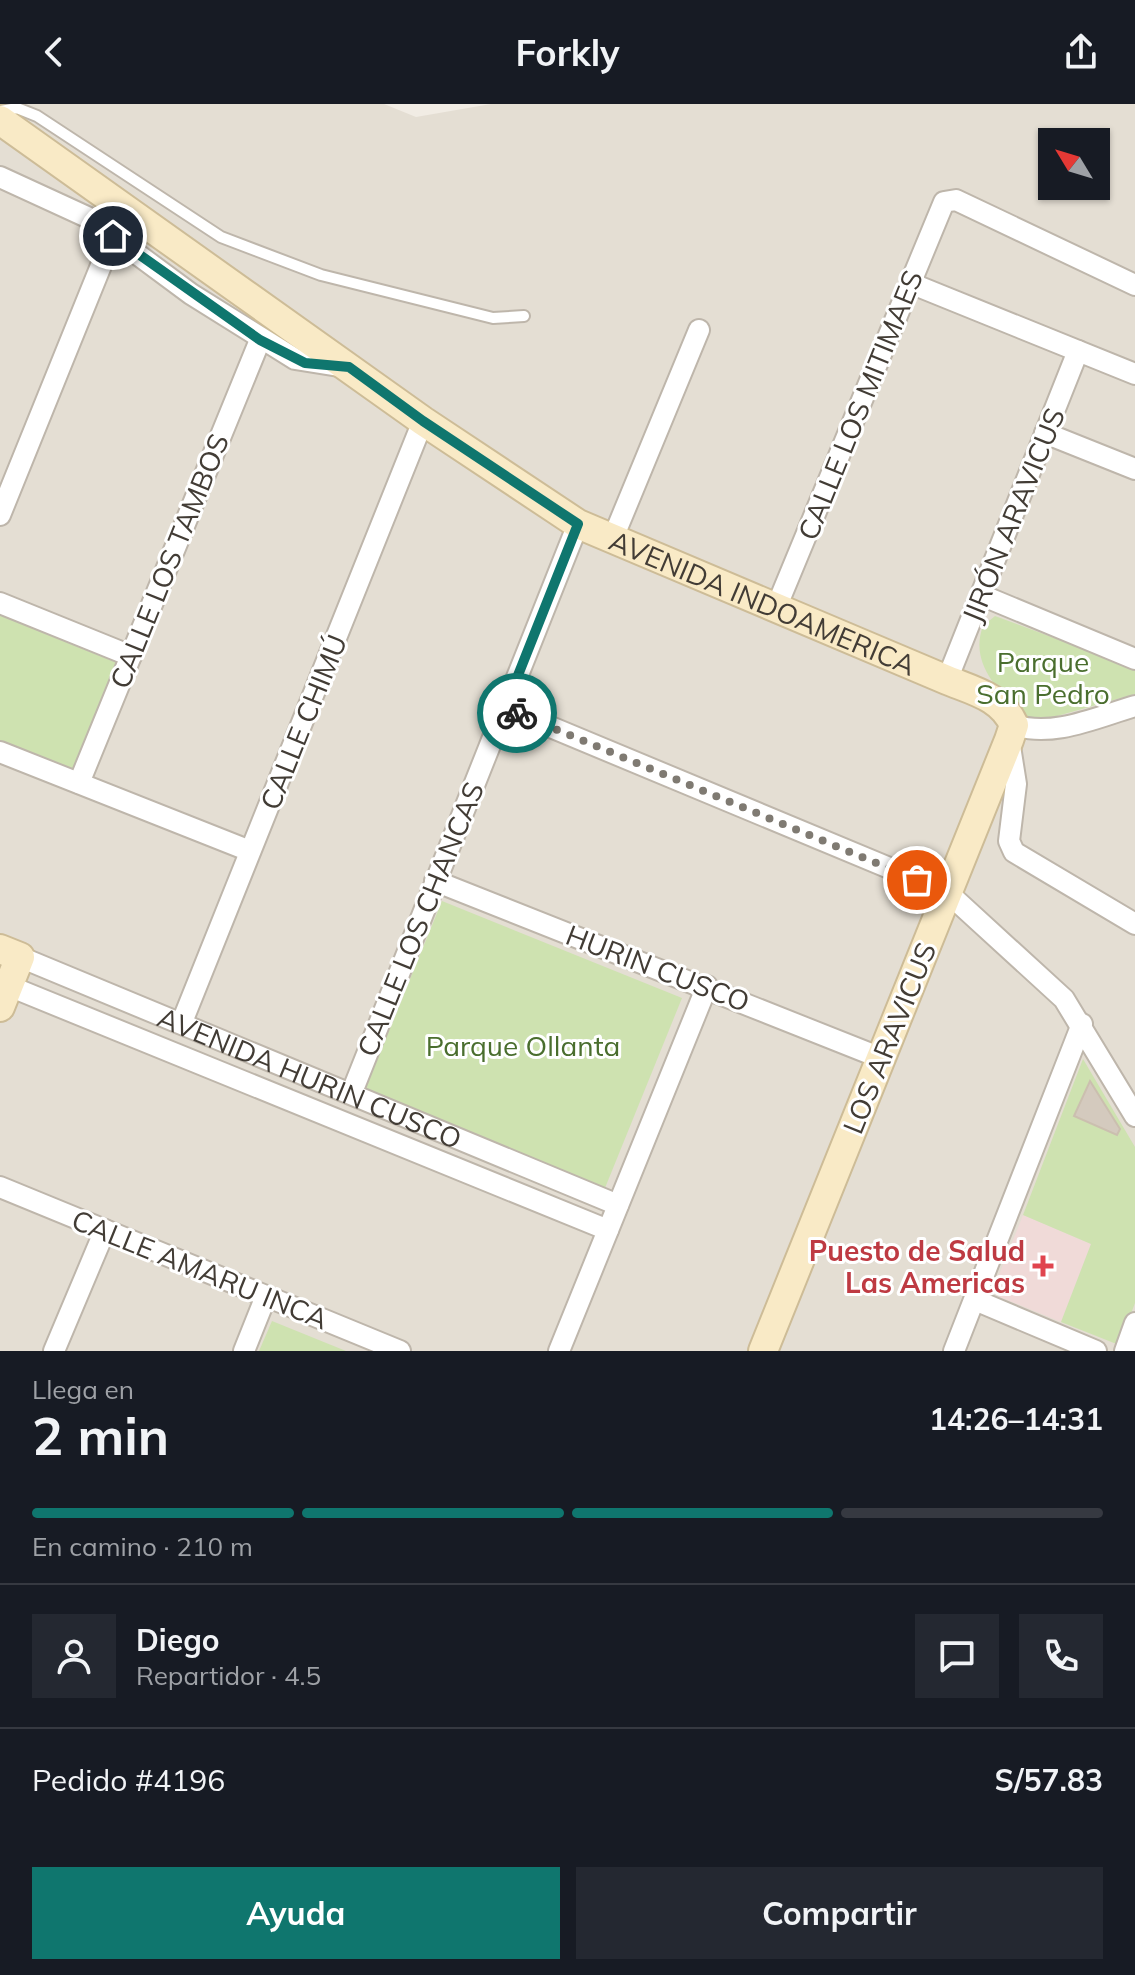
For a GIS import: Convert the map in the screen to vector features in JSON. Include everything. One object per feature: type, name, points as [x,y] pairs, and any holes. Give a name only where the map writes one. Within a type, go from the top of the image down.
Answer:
[{"type":"street","name":"AVENIDA INDOAMERICA","points":[[0,120],[423,421],[578,524],[1000,703],[1012,732]]},
{"type":"street","points":[[0,177],[87,217],[260,340],[305,363],[349,367]]},
{"type":"street","name":"CALLE LOS MITIMAES","points":[[776,608],[944,202],[956,200],[1135,285]]},
{"type":"street","points":[[0,515],[113,236]]},
{"type":"street","points":[[910,283],[1135,374]]},
{"type":"street","points":[[613,538],[699,330]]},
{"type":"street","name":"CALLE LOS TAMBOS","points":[[79,783],[260,340]]},
{"type":"street","name":"JIRÓN ARAVICUS","points":[[947,680],[1078,351]]},
{"type":"street","name":"CALLE CHIMÚ","points":[[182,1022],[423,421]]},
{"type":"street","points":[[1045,433],[1135,469]]},
{"type":"street","name":"CALLE LOS CHANCAS","points":[[352,1092],[578,524]]},
{"type":"street","points":[[981,595],[1135,659]]},
{"type":"street","points":[[0,603],[131,656]]},
{"type":"street","points":[[1135,706],[1046,729],[1012,732],[1016,784],[1009,841],[1014,852],[1135,924]]},
{"type":"street","points":[[505,708],[947,892],[1055,990],[1082,1024],[1135,1116]]},
{"type":"street","name":"LOS ARAVICUS","points":[[763,1351],[1012,732]]},
{"type":"street","points":[[0,752],[250,851]]},
{"type":"street","name":"HURIN CUSCO","points":[[435,881],[707,986],[881,1058]]},
{"type":"street","points":[[3,992],[10,953]]},
{"type":"street","name":"AVENIDA HURIN CUSCO","points":[[10,953],[352,1092],[618,1205]]},
{"type":"street","points":[[559,1351],[707,986]]},
{"type":"street","name":"AVENIDA HURIN CUSCO","points":[[3,992],[608,1230]]},
{"type":"street","points":[[954,1351],[1082,1024]]},
{"type":"street","name":"CALLE AMARU INCA","points":[[0,1187],[266,1296],[365,1344],[400,1351]]},
{"type":"street","points":[[54,1351],[105,1230]]},
{"type":"street","points":[[244,1351],[266,1296]]},
{"type":"street","points":[[975,1300],[1096,1351]]},
{"type":"street","points":[[1125,1351],[1135,1323]]},
{"type":"lane","points":[[0,111],[17,108],[37,116],[221,237],[267,256],[321,275],[493,318],[524,316]]},
{"type":"shaded area","points":[[0,104],[384,104],[416,117],[491,104],[1135,104],[1135,1351],[0,1351]]},
{"type":"shaded area","name":"Puesto de Salud Las Americas","points":[[1023,1215],[1091,1244],[1061,1322],[1000,1297],[994,1287]]},
{"type":"green space","points":[[0,615],[120,664],[75,774],[0,743]]},
{"type":"green space","name":"Parque San Pedro","points":[[995,616],[1135,668],[1135,694],[1043,720],[1029,721],[999,690],[984,667],[980,654],[983,626]]},
{"type":"green space","name":"Parque Ollanta","points":[[442,901],[682,998],[605,1188],[364,1091]]},
{"type":"green space","points":[[1083,1059],[1135,1147],[1135,1303],[1119,1345],[1061,1322],[1091,1244],[1023,1215]]},
{"type":"green space","points":[[272,1321],[346,1351],[259,1351]]},
{"type":"building","points":[[1090,1081],[1120,1129],[1117,1135],[1074,1116]]},
{"type":"way so far","points":[[517,713],[917,880]]},
{"type":"place","name":"Puesto de Salud Las Americas","points":[[1043,1266]]},
{"type":"route","points":[[113,236],[260,340],[305,363],[349,367],[423,421],[578,524],[505,708],[517,713]]}]
